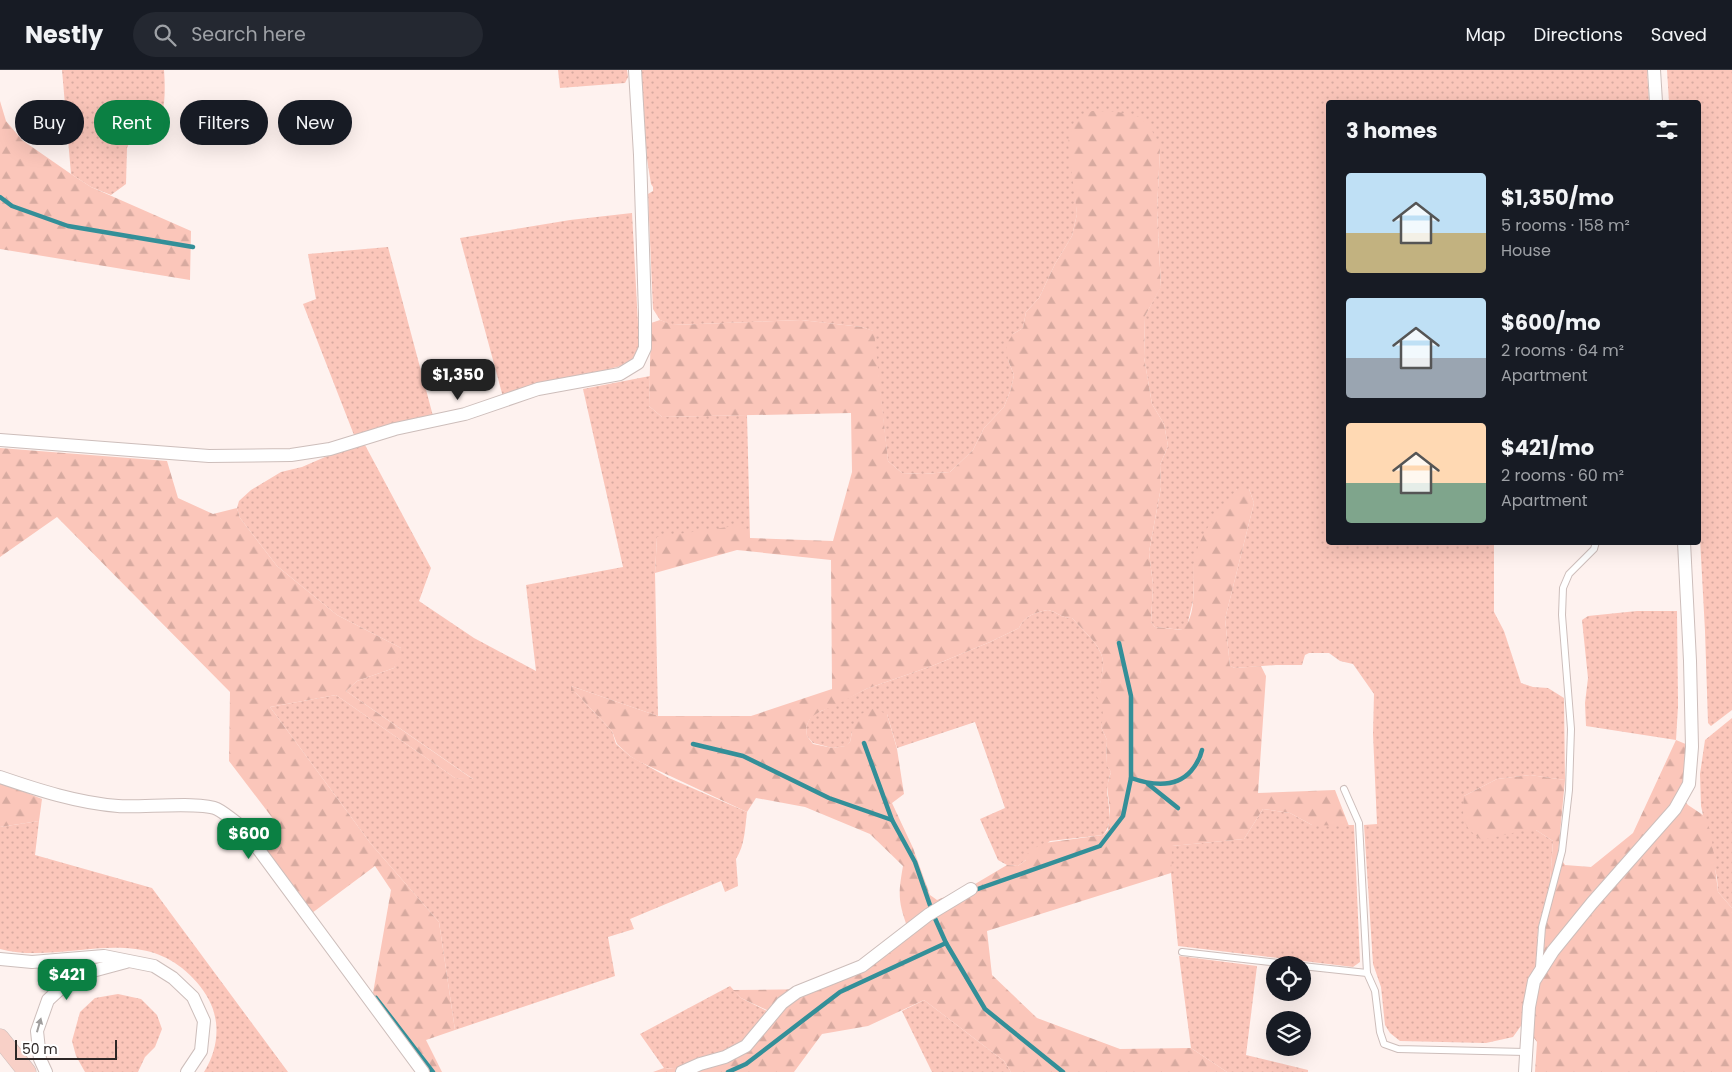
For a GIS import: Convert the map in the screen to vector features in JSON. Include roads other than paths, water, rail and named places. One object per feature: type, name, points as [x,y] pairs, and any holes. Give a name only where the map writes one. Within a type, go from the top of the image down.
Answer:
[{"type":"main road","points":[[0,1038],[26,1072]]},
{"type":"street","points":[[0,440],[209,456],[291,455],[330,449],[395,429],[465,414],[538,389],[620,374],[638,363],[645,348],[640,155],[635,70]]},
{"type":"street","points":[[1654,70],[1656,100]]},
{"type":"street","points":[[1525,1072],[1529,1007],[1534,981],[1553,951],[1592,903],[1675,809],[1689,784],[1692,747],[1684,545]]},
{"type":"street","points":[[0,777],[37,790],[89,802],[119,806],[195,806],[215,808],[242,827],[423,1072]]},
{"type":"street","points":[[682,1072],[700,1064],[725,1057],[746,1046],[782,1003],[798,992],[862,966],[933,912],[971,889]]},
{"type":"street","points":[[0,959],[32,962],[104,956],[154,966],[173,978],[193,997],[204,1021],[201,1051],[187,1072]]},
{"type":"street","points":[[46,1072],[40,1059],[37,1031],[48,1000],[74,976],[128,962]]},
{"type":"lane","points":[[1539,973],[1542,927],[1562,852],[1569,790],[1571,729],[1562,615],[1563,588],[1569,574],[1594,549],[1595,545]]},
{"type":"lane","points":[[1344,789],[1359,823],[1367,973],[1374,991],[1380,1032],[1384,1044],[1398,1049],[1525,1052]]},
{"type":"lane","points":[[1182,952],[1266,962]]},
{"type":"lane","points":[[1311,967],[1367,973]]},
{"type":"waterway","points":[[0,197],[12,206],[68,226],[193,247]]},
{"type":"waterway","points":[[972,891],[1100,846],[1123,816],[1131,778],[1131,696],[1119,643]]},
{"type":"waterway","points":[[864,743],[892,820]]},
{"type":"waterway","points":[[693,744],[743,756],[829,798],[892,820],[915,862],[932,911]]},
{"type":"waterway","points":[[1131,778],[1155,784],[1178,781],[1185,777],[1197,764],[1202,750]]},
{"type":"waterway","points":[[1148,784],[1178,808]]},
{"type":"waterway","points":[[728,1072],[746,1064],[840,992],[946,943],[933,914]]},
{"type":"waterway","points":[[946,943],[985,1009],[1063,1072]]},
{"type":"waterway","points":[[376,998],[433,1072]]}]
